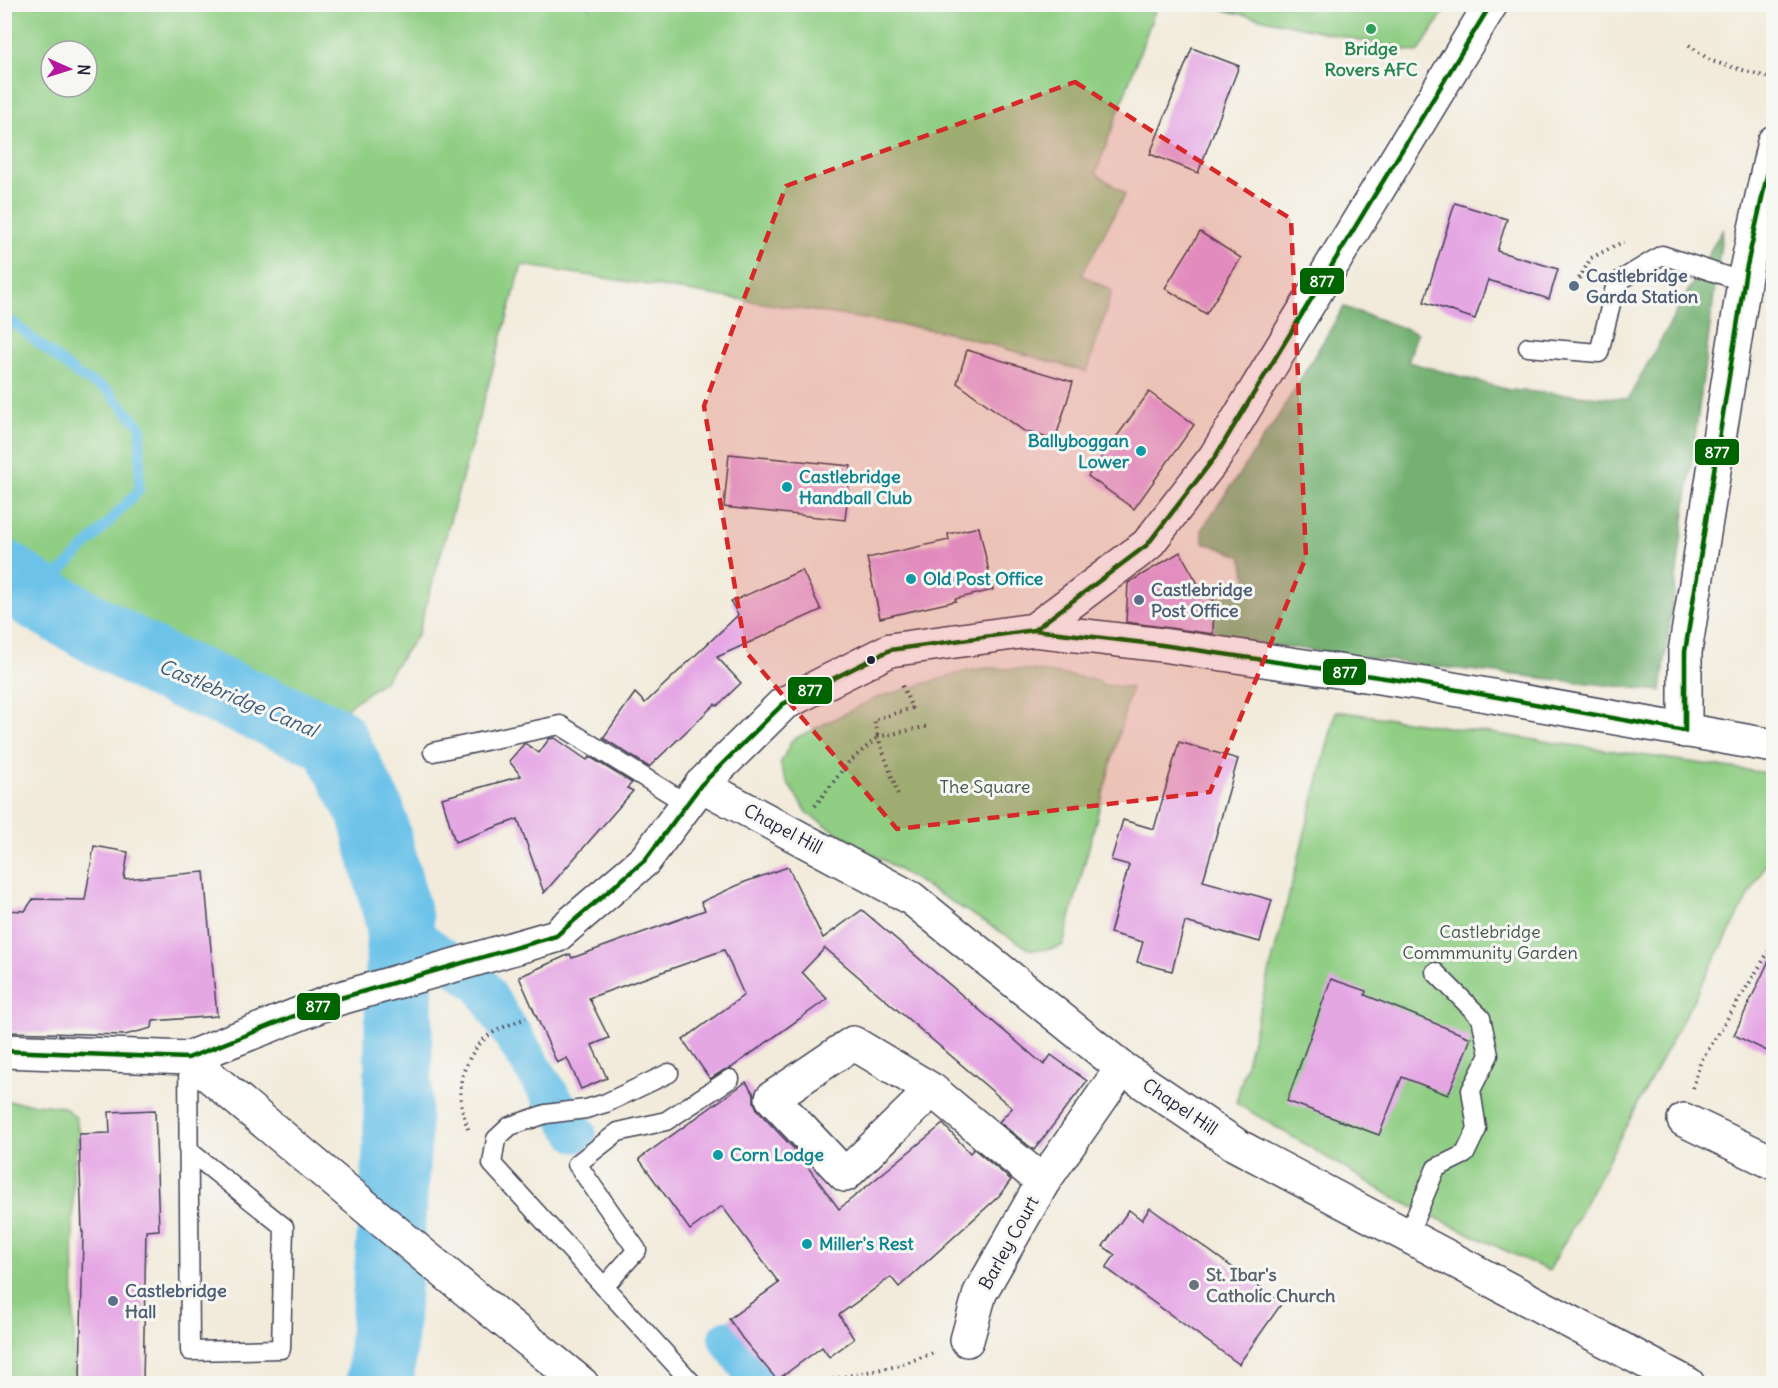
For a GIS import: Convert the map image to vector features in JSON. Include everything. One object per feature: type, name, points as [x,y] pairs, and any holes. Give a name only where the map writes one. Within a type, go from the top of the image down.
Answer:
[{"type":"street","points":[[1034,630],[1147,545],[1215,457],[1491,4]]},
{"type":"street","points":[[1685,731],[1685,652],[1744,282],[1773,142]]},
{"type":"street","points":[[4,1051],[188,1058],[337,999],[556,936],[645,860],[694,794],[783,704],[890,650],[1034,630],[1161,645],[1419,684],[1773,746]]},
{"type":"street","name":"Chapel Hill","points":[[694,794],[794,834],[911,898],[1122,1068],[1236,1145],[1688,1383]]},
{"type":"street","name":"Barley Court","points":[[932,1090],[845,1175],[772,1098],[853,1043],[932,1090],[1043,1182]]},
{"type":"street","points":[[188,1058],[427,1258],[582,1383]]},
{"type":"street","name":"Barley Court","points":[[967,1340],[980,1293],[1043,1182],[1122,1068]]},
{"type":"street","points":[[1684,1120],[1773,1163]]},
{"type":"lane","points":[[1528,346],[1599,353],[1616,283],[1662,255],[1744,282]]},
{"type":"lane","points":[[433,752],[560,725],[694,794]]},
{"type":"lane","points":[[1408,1235],[1436,1168],[1465,1154],[1477,1129],[1471,1090],[1489,1055],[1481,1018],[1435,972]]},
{"type":"lane","points":[[188,1058],[190,1352],[281,1348],[284,1227],[189,1150]]},
{"type":"lane","points":[[669,1073],[586,1109],[558,1111],[510,1125],[496,1138],[492,1164],[693,1383]]},
{"type":"lane","points":[[604,1287],[638,1251],[577,1164],[618,1132],[666,1121],[730,1079]]},
{"type":"path","points":[[1689,45],[1711,61],[1773,79]]},
{"type":"path","points":[[890,650],[912,708],[874,720],[898,794]]},
{"type":"path","points":[[794,834],[848,763],[878,737],[929,726]]},
{"type":"path","points":[[1684,1120],[1700,1063],[1773,943]]},
{"type":"path","points":[[492,1164],[471,1139],[461,1105],[461,1080],[467,1063],[479,1044],[490,1034],[526,1018]]},
{"type":"path","points":[[809,1383],[897,1366],[967,1340]]},
{"type":"highlighted area","points":[[1075,82],[1291,219],[1306,557],[1210,792],[897,829],[746,652],[704,406],[786,186]]},
{"type":"green space","points":[[587,4],[589,8],[590,4],[1157,5],[1096,173],[1125,194],[1082,275],[1112,291],[1087,372],[947,332],[522,265],[418,634],[385,680],[345,709],[333,739],[36,596],[5,574],[5,5]]},
{"type":"green space","name":"Bridge Rovers AFC","points":[[1448,4],[1418,53],[1201,5]]},
{"type":"green space","points":[[1723,228],[1661,691],[1423,665],[1213,637],[1214,598],[1249,590],[1241,556],[1203,542],[1202,529],[1277,418],[1344,307],[1417,333],[1408,362],[1509,390],[1628,399]]},
{"type":"green space","name":"The Square","points":[[988,668],[1033,670],[1097,680],[1103,685],[1131,688],[1063,945],[1050,949],[1029,949],[809,815],[786,781],[780,764],[792,740],[876,698],[967,671]]},
{"type":"green space","name":"Castlebridge Commmunity Garden","points":[[1336,711],[1773,774],[1773,850],[1549,1271],[1396,1199],[1236,1103]]},
{"type":"green space","points":[[5,1101],[64,1107],[76,1118],[79,1134],[73,1168],[74,1383],[5,1384]]},
{"type":"building","points":[[1192,48],[1239,66],[1198,173],[1150,154]]},
{"type":"building","points":[[1455,203],[1507,219],[1497,251],[1558,269],[1549,299],[1488,280],[1475,319],[1424,302]]},
{"type":"building","points":[[1200,232],[1241,258],[1206,314],[1165,288]]},
{"type":"building","points":[[967,350],[1073,382],[1055,440],[1024,431],[957,383]]},
{"type":"building","points":[[1149,392],[1194,425],[1134,509],[1088,476]]},
{"type":"building","name":"Castlebridge Handball Club","points":[[729,454],[851,466],[845,520],[724,507]]},
{"type":"building","name":"Old Post Office","points":[[979,527],[993,590],[880,618],[867,558],[949,540],[948,534]]},
{"type":"building","points":[[1180,552],[1206,598],[1214,598],[1213,634],[1126,622],[1128,583]]},
{"type":"building","points":[[802,570],[821,610],[717,657],[741,683],[717,706],[715,704],[649,767],[603,738],[635,693],[645,703],[738,615],[731,602]]},
{"type":"building","points":[[555,738],[587,760],[590,757],[632,783],[627,788],[633,791],[544,893],[518,819],[455,842],[442,798],[521,776],[509,761],[524,744],[539,753],[549,739]]},
{"type":"building","points":[[1179,742],[1238,759],[1203,881],[1272,900],[1260,942],[1185,922],[1172,971],[1137,962],[1143,942],[1110,933],[1129,865],[1111,860],[1123,820],[1154,829]]},
{"type":"building","points":[[94,846],[128,852],[124,879],[204,872],[217,1016],[153,1021],[152,1028],[125,1035],[4,1032],[4,910],[25,911],[33,899],[85,900]]},
{"type":"building","points":[[788,867],[823,938],[862,910],[1044,1065],[1051,1055],[1087,1081],[1034,1150],[999,1122],[1012,1108],[825,948],[802,972],[827,999],[731,1068],[710,1079],[683,1040],[744,995],[724,950],[589,998],[609,1038],[592,1045],[607,1078],[581,1089],[567,1058],[557,1063],[519,977],[570,954],[572,958],[705,910],[701,902],[745,882]]},
{"type":"building","points":[[1773,952],[1773,1054],[1734,1035]]},
{"type":"building","points":[[1331,979],[1366,991],[1365,995],[1471,1038],[1448,1095],[1402,1077],[1379,1135],[1287,1101]]},
{"type":"building","points":[[746,1082],[754,1094],[754,1102],[758,1111],[796,1151],[839,1209],[943,1124],[970,1153],[974,1149],[1011,1180],[999,1196],[899,1287],[891,1277],[839,1315],[854,1339],[829,1357],[822,1347],[777,1380],[729,1319],[779,1283],[722,1206],[690,1230],[639,1159]]},
{"type":"building","points":[[155,1110],[159,1230],[146,1231],[143,1383],[80,1383],[83,1232],[79,1134],[110,1133],[109,1112]]},
{"type":"building","name":"St. Ibar's Catholic Church","points":[[1150,1208],[1282,1303],[1239,1364],[1106,1268],[1115,1255],[1103,1246],[1129,1210],[1142,1220]]},
{"type":"waterway","points":[[4,315],[79,376],[107,390],[141,427],[139,490],[36,596]]},
{"type":"waterway","name":"Castlebridge Canal","points":[[4,574],[36,596],[158,665],[333,739],[371,813],[400,925],[397,1146],[380,1384]]},
{"type":"waterway","points":[[400,925],[481,985],[552,1098],[577,1133]]},
{"type":"waterway","points":[[728,1339],[761,1384]]},
{"type":"transit line","name":"877","points":[[4,1051],[188,1058],[337,999],[556,936],[645,860],[701,785],[783,704],[890,650],[1034,630],[1147,545],[1215,457],[1491,4]]},
{"type":"transit line","name":"877","points":[[1034,630],[1162,645],[1419,683],[1685,731],[1685,652],[1746,270],[1774,144]]},
{"type":"place","name":"Bridge Rovers AFC","points":[[1371,29]]},
{"type":"place","name":"Castlebridge Garda Station","points":[[1574,286]]},
{"type":"place","name":"Ballyboggan Lower","points":[[1141,451]]},
{"type":"place","name":"Castlebridge Handball Club","points":[[787,487]]},
{"type":"place","name":"Old Post Office","points":[[911,579]]},
{"type":"place","name":"Castlebridge Post Office","points":[[1139,600]]},
{"type":"place","name":"Corn Lodge","points":[[718,1155]]},
{"type":"place","name":"Miller's Rest","points":[[807,1244]]},
{"type":"place","name":"St. Ibar's Catholic Church","points":[[1194,1285]]},
{"type":"place","name":"Castlebridge Hall","points":[[113,1301]]}]
